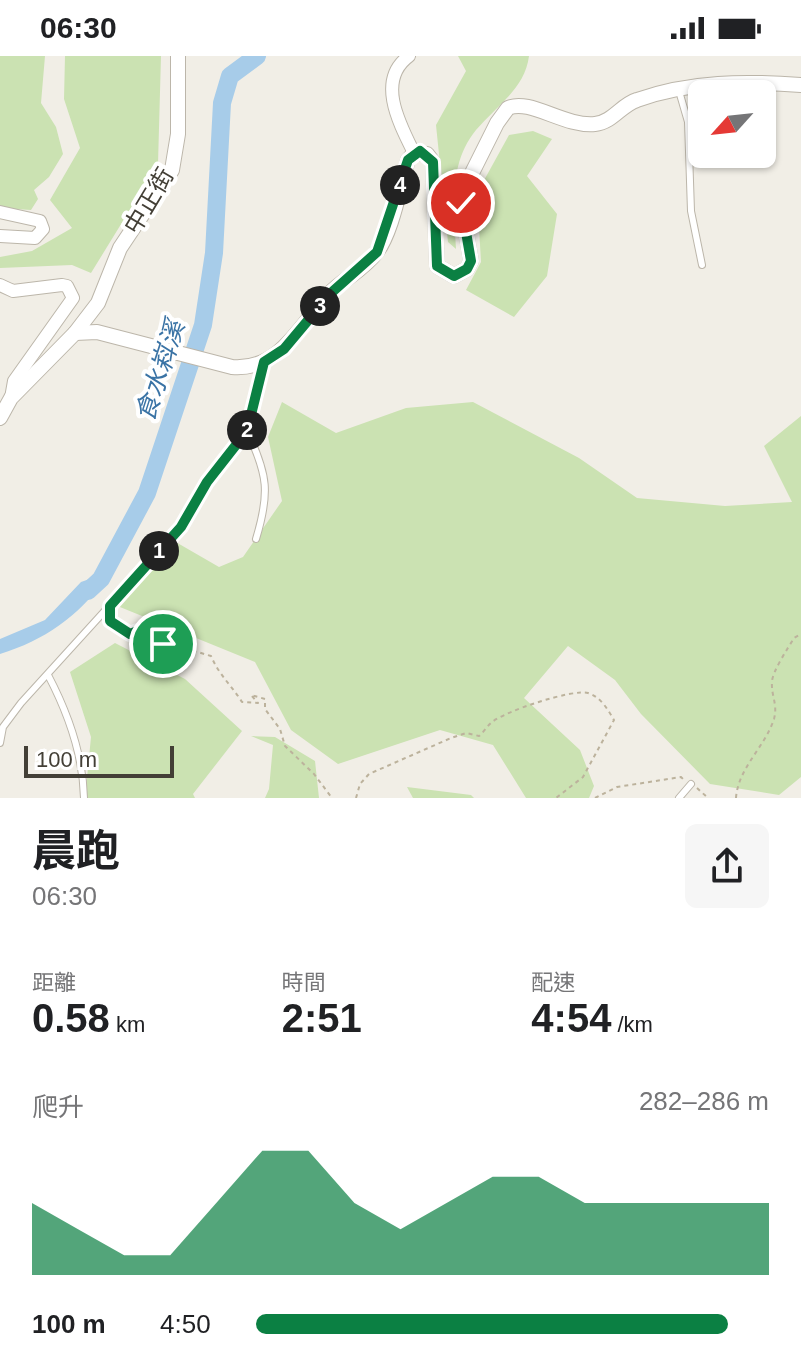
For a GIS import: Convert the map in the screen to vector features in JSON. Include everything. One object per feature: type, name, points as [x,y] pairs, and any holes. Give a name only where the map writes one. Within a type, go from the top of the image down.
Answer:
[{"type":"street","name":"中正街","points":[[0,418],[11,398],[75,333],[98,303],[120,248],[172,170],[178,134],[178,56]]},
{"type":"street","points":[[409,56],[398,64],[391,84],[399,123],[414,153]]},
{"type":"street","points":[[75,333],[97,332],[232,367],[245,368],[264,362],[284,349],[331,293],[377,252],[408,160],[414,153],[420,151],[427,154],[433,162],[437,266],[454,276],[467,269],[471,261],[461,203],[463,191],[497,123],[508,108],[528,105],[573,124],[600,123],[636,100],[719,82],[801,85]]},
{"type":"street","points":[[0,212],[40,221],[43,229],[35,238],[0,236]]},
{"type":"street","points":[[0,285],[13,291],[62,285],[67,286],[73,298],[14,381],[11,398]]},
{"type":"lane","points":[[679,91],[688,122],[691,211],[702,265]]},
{"type":"lane","points":[[0,743],[3,727],[181,527],[207,482],[247,431],[264,362]]},
{"type":"lane","points":[[247,431],[261,460],[267,490],[256,539]]},
{"type":"lane","points":[[48,675],[67,710],[78,750],[84,798]]},
{"type":"lane","points":[[679,798],[691,784]]},
{"type":"path","points":[[110,606],[110,621],[130,634],[137,631],[163,644],[186,645],[191,650],[211,656],[219,675],[234,687],[242,702],[258,703],[251,695],[265,699],[265,709],[280,729],[285,746],[314,774],[332,798]]},
{"type":"path","points":[[736,798],[740,779],[774,718],[777,701],[771,683],[778,662],[787,655],[794,638],[801,634]]},
{"type":"path","points":[[356,798],[360,784],[369,774],[414,753],[466,733],[479,736],[491,723],[518,710],[563,695],[588,693],[605,704],[614,720],[583,777],[556,798]]},
{"type":"path","points":[[595,798],[617,787],[681,777],[708,798]]},
{"type":"green space","points":[[0,56],[45,56],[41,103],[56,127],[63,154],[49,177],[34,190],[38,199],[31,210],[0,208]]},
{"type":"green space","points":[[65,56],[161,56],[158,164],[91,273],[72,265],[0,268],[0,257],[32,251],[72,228],[50,200],[80,148],[64,99]]},
{"type":"green space","points":[[458,56],[529,56],[516,88],[476,130],[461,157],[455,187],[456,249],[448,242],[436,125],[466,71]]},
{"type":"green space","points":[[533,131],[552,139],[527,176],[557,214],[547,276],[514,317],[466,290],[481,262],[477,193],[509,135]]},
{"type":"green space","points":[[282,402],[336,433],[406,408],[473,402],[579,458],[637,498],[725,506],[792,502],[764,446],[801,416],[801,777],[779,795],[710,784],[641,714],[615,680],[568,646],[524,698],[580,750],[594,786],[589,798],[526,798],[493,745],[440,730],[338,764],[291,730],[255,662],[115,605],[174,541],[219,567],[243,557],[282,501],[268,437]]},
{"type":"green space","points":[[115,643],[185,679],[242,731],[193,794],[195,798],[85,798],[91,737],[70,672]]},
{"type":"green space","points":[[251,736],[275,737],[315,761],[319,798],[265,798],[269,789],[273,745]]},
{"type":"green space","points":[[407,787],[471,795],[474,798],[413,798]]},
{"type":"water","points":[[104,574],[106,579],[95,593],[59,626],[31,642],[0,654],[0,639],[45,620],[81,582]]},
{"type":"waterway","name":"食水嵙溪","points":[[88,591],[101,579],[147,493],[203,325],[214,253],[222,103],[230,76],[257,56]]},
{"type":"route","points":[[163,644],[137,631],[130,634],[119,628],[110,621],[110,606],[181,527],[207,482],[247,431],[264,362],[284,349],[331,293],[377,252],[408,160],[414,153],[420,151],[427,154],[433,162],[437,266],[454,276],[467,269],[471,261],[461,203]]}]
